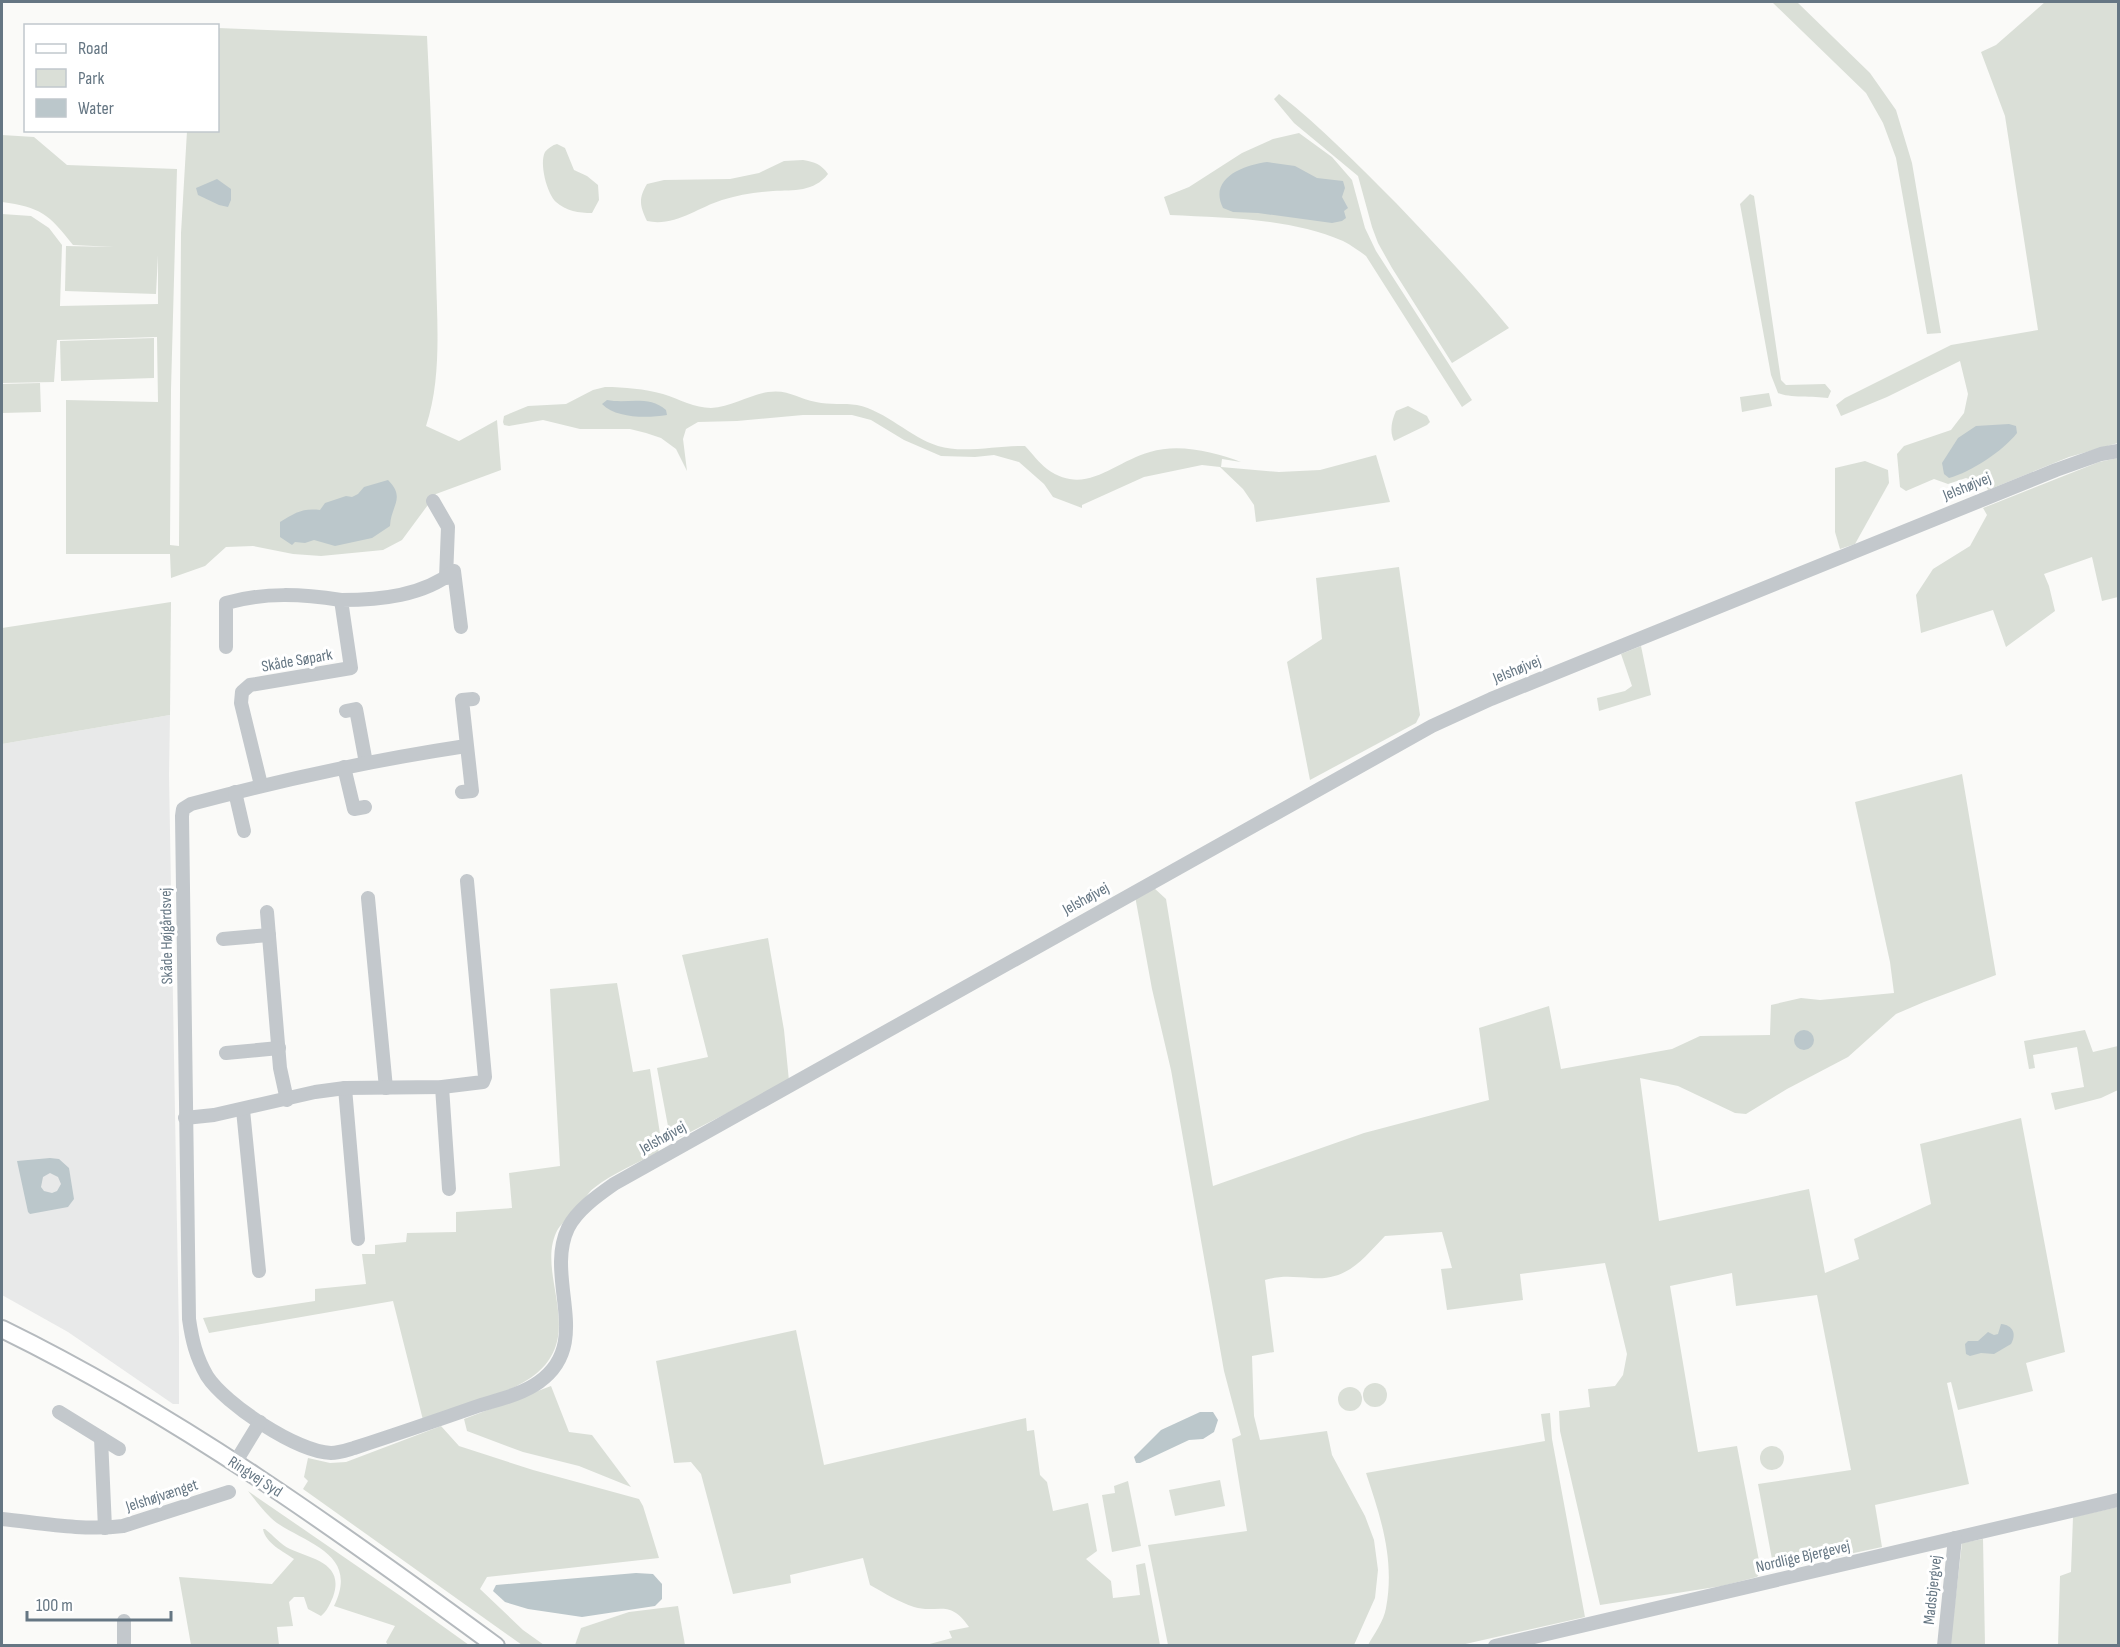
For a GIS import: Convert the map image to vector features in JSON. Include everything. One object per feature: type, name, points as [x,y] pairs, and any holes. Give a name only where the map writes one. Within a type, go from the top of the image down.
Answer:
[{"type":"main road","name":"Ringvej Syd","points":[[2,1329],[123,1394],[235,1463],[366,1552],[496,1646]]},
{"type":"street","name":"Jelshøjvej","points":[[260,1422],[297,1444],[333,1453],[363,1445],[529,1388],[540,1382],[555,1365],[564,1346],[567,1321],[561,1255],[569,1226],[596,1197],[614,1184],[1432,726],[1491,699],[1957,509],[2056,470],[2118,450]]},
{"type":"street","points":[[433,501],[448,527],[446,578]]},
{"type":"street","points":[[226,647],[226,603],[247,597],[285,594],[341,600],[389,597],[421,589],[454,572],[461,627]]},
{"type":"street","name":"Skåde Søpark","points":[[261,785],[241,704],[242,692],[250,685],[351,668],[341,600]]},
{"type":"street","points":[[462,792],[472,791],[462,700],[473,699]]},
{"type":"street","points":[[346,711],[356,709],[366,763]]},
{"type":"street","name":"Skåde Højgårdsvej","points":[[260,1422],[223,1395],[208,1377],[193,1347],[189,1319],[183,809],[191,804],[261,785],[344,767],[466,746]]},
{"type":"street","points":[[344,767],[354,809],[365,807]]},
{"type":"street","points":[[235,792],[244,831]]},
{"type":"street","points":[[185,1118],[243,1110],[315,1092],[345,1088],[442,1087],[483,1082],[467,881]]},
{"type":"street","points":[[368,898],[386,1088]]},
{"type":"street","points":[[267,912],[280,1068],[287,1100]]},
{"type":"street","points":[[224,939],[269,935]]},
{"type":"street","points":[[226,1053],[279,1048]]},
{"type":"street","points":[[442,1087],[449,1190]]},
{"type":"street","points":[[345,1088],[358,1239]]},
{"type":"street","points":[[243,1110],[258,1271]]},
{"type":"street","points":[[59,1412],[119,1449]]},
{"type":"street","points":[[235,1463],[260,1422]]},
{"type":"street","name":"Jelshøjvænget","points":[[101,1438],[105,1528]]},
{"type":"street","name":"Jelshøjvænget","points":[[2,1519],[105,1528],[123,1526],[229,1492]]},
{"type":"street","name":"Nordlige Bjergevej","points":[[1495,1646],[2118,1500]]},
{"type":"street","name":"Madsbjergvej","points":[[1944,1646],[1955,1538]]},
{"type":"street","points":[[124,1621],[124,1646]]},
{"type":"shaded area","points":[[170,715],[179,1404],[173,1404],[68,1332],[2,1295],[2,744]]},
{"type":"green space","points":[[1772,2],[1797,2],[1870,73],[1896,110],[1912,163],[1941,333],[1927,334],[1896,158],[1883,123],[1866,93]]},
{"type":"green space","points":[[2045,2],[2118,2],[2118,443],[2069,457],[1988,490],[1983,479],[1975,481],[1966,478],[1948,484],[1934,479],[1906,491],[1900,487],[1897,454],[1904,446],[1951,430],[1964,413],[1968,394],[1960,361],[1887,397],[1841,416],[1836,405],[1845,398],[1951,345],[2038,330],[2005,116],[1981,52],[1996,45]]},
{"type":"green space","points":[[219,28],[427,36],[437,330],[434,389],[426,426],[459,441],[497,420],[501,470],[436,494],[402,540],[383,550],[321,556],[293,554],[253,546],[226,547],[205,566],[171,578],[170,554],[66,554],[66,400],[158,402],[157,337],[57,340],[54,382],[2,383],[2,214],[31,216],[49,228],[62,245],[60,306],[158,304],[158,255],[156,294],[65,291],[66,246],[114,247],[73,245],[43,214],[26,206],[2,202],[2,135],[34,137],[67,165],[177,169],[171,390],[170,545],[179,546],[181,233],[187,132],[219,132]]},
{"type":"green space","points":[[1279,94],[1324,133],[1396,203],[1509,328],[1452,363],[1378,243],[1358,176],[1294,123],[1274,99]]},
{"type":"green space","points":[[1299,133],[1332,157],[1352,180],[1365,228],[1376,251],[1472,400],[1462,407],[1366,256],[1352,246],[1322,233],[1280,223],[1170,215],[1164,197],[1189,187],[1242,153],[1273,139]]},
{"type":"green space","points":[[557,144],[565,148],[574,170],[587,176],[598,185],[599,200],[592,213],[564,208],[553,198],[543,171],[543,157],[548,149]]},
{"type":"green space","points":[[803,160],[817,164],[828,174],[810,187],[734,197],[667,221],[647,221],[643,211],[641,198],[647,184],[664,180],[730,179],[759,173],[784,161]]},
{"type":"green space","points":[[1750,194],[1754,196],[1781,380],[1786,385],[1825,384],[1831,391],[1828,398],[1788,396],[1778,393],[1771,375],[1740,204]]},
{"type":"green space","points":[[154,338],[154,378],[61,381],[60,341]]},
{"type":"green space","points":[[40,383],[41,412],[2,413],[2,384]]},
{"type":"green space","points":[[605,387],[656,392],[705,408],[726,406],[775,391],[821,403],[857,405],[878,413],[938,446],[970,449],[1025,446],[1047,469],[1061,477],[1074,480],[1099,475],[1150,452],[1173,448],[1208,452],[1241,462],[1222,459],[1221,467],[1279,472],[1320,470],[1376,455],[1390,502],[1256,522],[1254,505],[1243,489],[1220,467],[1202,465],[1144,477],[1082,505],[1082,508],[1053,497],[1044,484],[1019,462],[994,455],[941,456],[904,440],[871,420],[852,415],[803,415],[698,422],[686,429],[683,439],[687,471],[676,449],[661,438],[646,433],[630,429],[580,429],[543,420],[504,425],[504,416],[528,406],[566,404],[593,390]]},
{"type":"green space","points":[[1769,393],[1772,406],[1742,412],[1740,397]]},
{"type":"green space","points":[[1408,406],[1427,416],[1430,422],[1394,441],[1391,429],[1396,411]]},
{"type":"green space","points":[[2118,458],[2118,597],[2102,601],[2092,557],[2044,574],[2055,611],[2006,647],[1993,610],[1921,633],[1916,595],[1933,569],[1970,546],[1987,515],[1983,508],[2099,462]]},
{"type":"green space","points":[[1865,461],[1888,470],[1889,483],[1855,544],[1840,549],[1835,532],[1835,468]]},
{"type":"green space","points":[[1399,567],[1420,715],[1416,723],[1310,780],[1287,662],[1322,639],[1316,578]]},
{"type":"green space","points":[[171,602],[170,715],[2,744],[2,628]]},
{"type":"green space","points":[[1641,646],[1651,695],[1599,711],[1597,698],[1625,691],[1632,686],[1621,654]]},
{"type":"green space","points":[[1962,774],[1996,975],[1896,1014],[1848,1057],[1787,1089],[1746,1114],[1735,1113],[1678,1086],[1640,1078],[1659,1221],[1809,1189],[1825,1273],[1859,1259],[1854,1239],[1931,1204],[1920,1144],[2021,1118],[2065,1352],[2026,1363],[2033,1391],[1958,1410],[1951,1382],[1947,1383],[1969,1484],[1875,1505],[1882,1547],[1774,1570],[1758,1484],[1851,1470],[1817,1295],[1736,1306],[1732,1273],[1670,1286],[1698,1452],[1737,1446],[1761,1571],[1757,1577],[1722,1586],[1600,1605],[1560,1431],[1559,1411],[1590,1407],[1588,1389],[1615,1386],[1623,1375],[1627,1354],[1605,1263],[1520,1274],[1523,1300],[1447,1310],[1441,1269],[1452,1268],[1442,1232],[1385,1236],[1361,1261],[1335,1276],[1282,1277],[1265,1280],[1274,1352],[1252,1356],[1254,1416],[1260,1440],[1327,1431],[1332,1455],[1365,1516],[1374,1540],[1378,1570],[1375,1598],[1354,1645],[1168,1645],[1148,1545],[1247,1531],[1232,1439],[1241,1435],[1224,1371],[1171,1070],[1152,989],[1135,896],[1153,887],[1166,899],[1213,1186],[1364,1133],[1489,1100],[1479,1028],[1549,1006],[1561,1069],[1672,1049],[1700,1036],[1770,1035],[1771,1005],[1801,998],[1820,1000],[1894,993],[1890,962],[1855,802]]},
{"type":"green space","points":[[768,938],[784,1030],[789,1081],[671,1142],[657,1068],[708,1057],[682,955]]},
{"type":"green space","points":[[617,983],[633,1072],[650,1069],[661,1140],[658,1152],[617,1173],[592,1190],[578,1209],[558,1229],[552,1246],[551,1263],[559,1320],[558,1339],[551,1357],[537,1373],[513,1388],[423,1420],[393,1301],[209,1333],[203,1318],[315,1301],[315,1289],[366,1284],[362,1254],[375,1254],[375,1245],[406,1242],[407,1233],[456,1232],[456,1212],[512,1208],[509,1173],[560,1166],[550,989]]},
{"type":"green space","points":[[2085,1030],[2093,1052],[2118,1046],[2118,1090],[2101,1098],[2055,1110],[2051,1093],[2084,1087],[2077,1047],[2033,1055],[2035,1068],[2029,1069],[2024,1041]]},
{"type":"green space","points":[[796,1330],[824,1465],[1026,1418],[1027,1431],[1034,1430],[1040,1475],[1047,1482],[1053,1511],[1088,1503],[1097,1551],[1086,1559],[1111,1581],[1113,1598],[1140,1595],[1136,1565],[1145,1563],[1160,1645],[926,1645],[952,1638],[949,1631],[969,1627],[962,1618],[949,1610],[914,1607],[870,1585],[863,1558],[790,1575],[791,1583],[733,1594],[701,1474],[691,1462],[674,1463],[656,1361]]},
{"type":"green space","points":[[1375,1383],[1384,1386],[1387,1395],[1384,1404],[1375,1407],[1366,1404],[1363,1395],[1366,1386]]},
{"type":"green space","points":[[551,1386],[569,1432],[592,1435],[631,1487],[579,1466],[523,1452],[467,1431],[464,1419]]},
{"type":"green space","points":[[1350,1387],[1359,1390],[1362,1399],[1359,1408],[1350,1411],[1341,1408],[1338,1399],[1341,1390]]},
{"type":"green space","points":[[1550,1413],[1552,1439],[1585,1617],[1461,1645],[1368,1645],[1385,1613],[1389,1573],[1385,1539],[1366,1473],[1545,1441],[1541,1414]]},
{"type":"green space","points":[[441,1426],[459,1446],[533,1470],[639,1499],[659,1558],[487,1577],[480,1589],[523,1630],[544,1645],[522,1645],[303,1489],[308,1481],[304,1477],[308,1458],[330,1463],[346,1462]]},
{"type":"green space","points":[[1772,1446],[1781,1449],[1784,1458],[1781,1467],[1772,1470],[1763,1467],[1760,1458],[1763,1449]]},
{"type":"green space","points":[[1220,1480],[1225,1506],[1175,1516],[1169,1490]]},
{"type":"green space","points":[[1128,1481],[1141,1546],[1112,1552],[1102,1495],[1115,1493],[1114,1486]]},
{"type":"green space","points":[[248,1491],[469,1645],[388,1645],[386,1642],[395,1626],[334,1606],[340,1589],[340,1575],[336,1563],[316,1545],[273,1520]]},
{"type":"green space","points":[[2118,1507],[2118,1645],[2058,1646],[2060,1576],[2071,1572],[2073,1517]]},
{"type":"green space","points":[[263,1529],[287,1547],[324,1564],[330,1570],[336,1586],[325,1612],[321,1616],[308,1609],[304,1597],[294,1597],[289,1602],[293,1626],[277,1627],[279,1645],[191,1645],[179,1577],[272,1584],[294,1559],[271,1543]]},
{"type":"green space","points":[[1983,1539],[1985,1645],[1950,1646],[1962,1543]]},
{"type":"green space","points":[[678,1606],[685,1645],[575,1645],[581,1628],[629,1612]]},
{"type":"water","points":[[1267,162],[1295,166],[1317,178],[1343,181],[1345,188],[1342,197],[1348,208],[1344,211],[1346,218],[1332,223],[1233,212],[1223,208],[1220,189],[1224,181],[1248,166]]},
{"type":"water","points":[[217,179],[231,189],[231,200],[228,207],[198,195],[196,188]]},
{"type":"water","points":[[607,400],[645,401],[659,405],[666,410],[667,415],[642,417],[624,415],[602,404]]},
{"type":"water","points":[[2009,424],[2016,426],[2017,433],[1995,454],[1958,475],[1949,478],[1944,474],[1942,463],[1958,438],[1976,426]]},
{"type":"water","points":[[388,480],[397,497],[390,526],[372,538],[335,546],[314,540],[305,543],[295,542],[292,545],[280,537],[280,522],[290,516],[303,511],[320,510],[325,503],[346,496],[352,497],[364,487]]},
{"type":"water","points":[[1804,1030],[1811,1033],[1814,1040],[1811,1047],[1804,1050],[1797,1047],[1794,1040],[1797,1033]]},
{"type":"water","points":[[59,1159],[69,1168],[74,1199],[68,1207],[30,1214],[17,1161]],"holes":[[[50,1173],[58,1177],[61,1184],[57,1191],[52,1193],[44,1191],[41,1187],[43,1177]]]},
{"type":"water","points":[[2001,1324],[2013,1331],[2014,1337],[2011,1344],[1994,1354],[1981,1353],[1970,1356],[1966,1354],[1965,1344],[1968,1341],[1978,1341],[1988,1332],[1998,1334]]},
{"type":"water","points":[[1200,1412],[1213,1412],[1218,1420],[1214,1432],[1203,1439],[1189,1440],[1136,1463],[1134,1457],[1161,1430]]},
{"type":"water","points":[[636,1573],[653,1574],[662,1584],[662,1599],[655,1606],[582,1617],[528,1609],[505,1602],[493,1591],[496,1585]]}]
